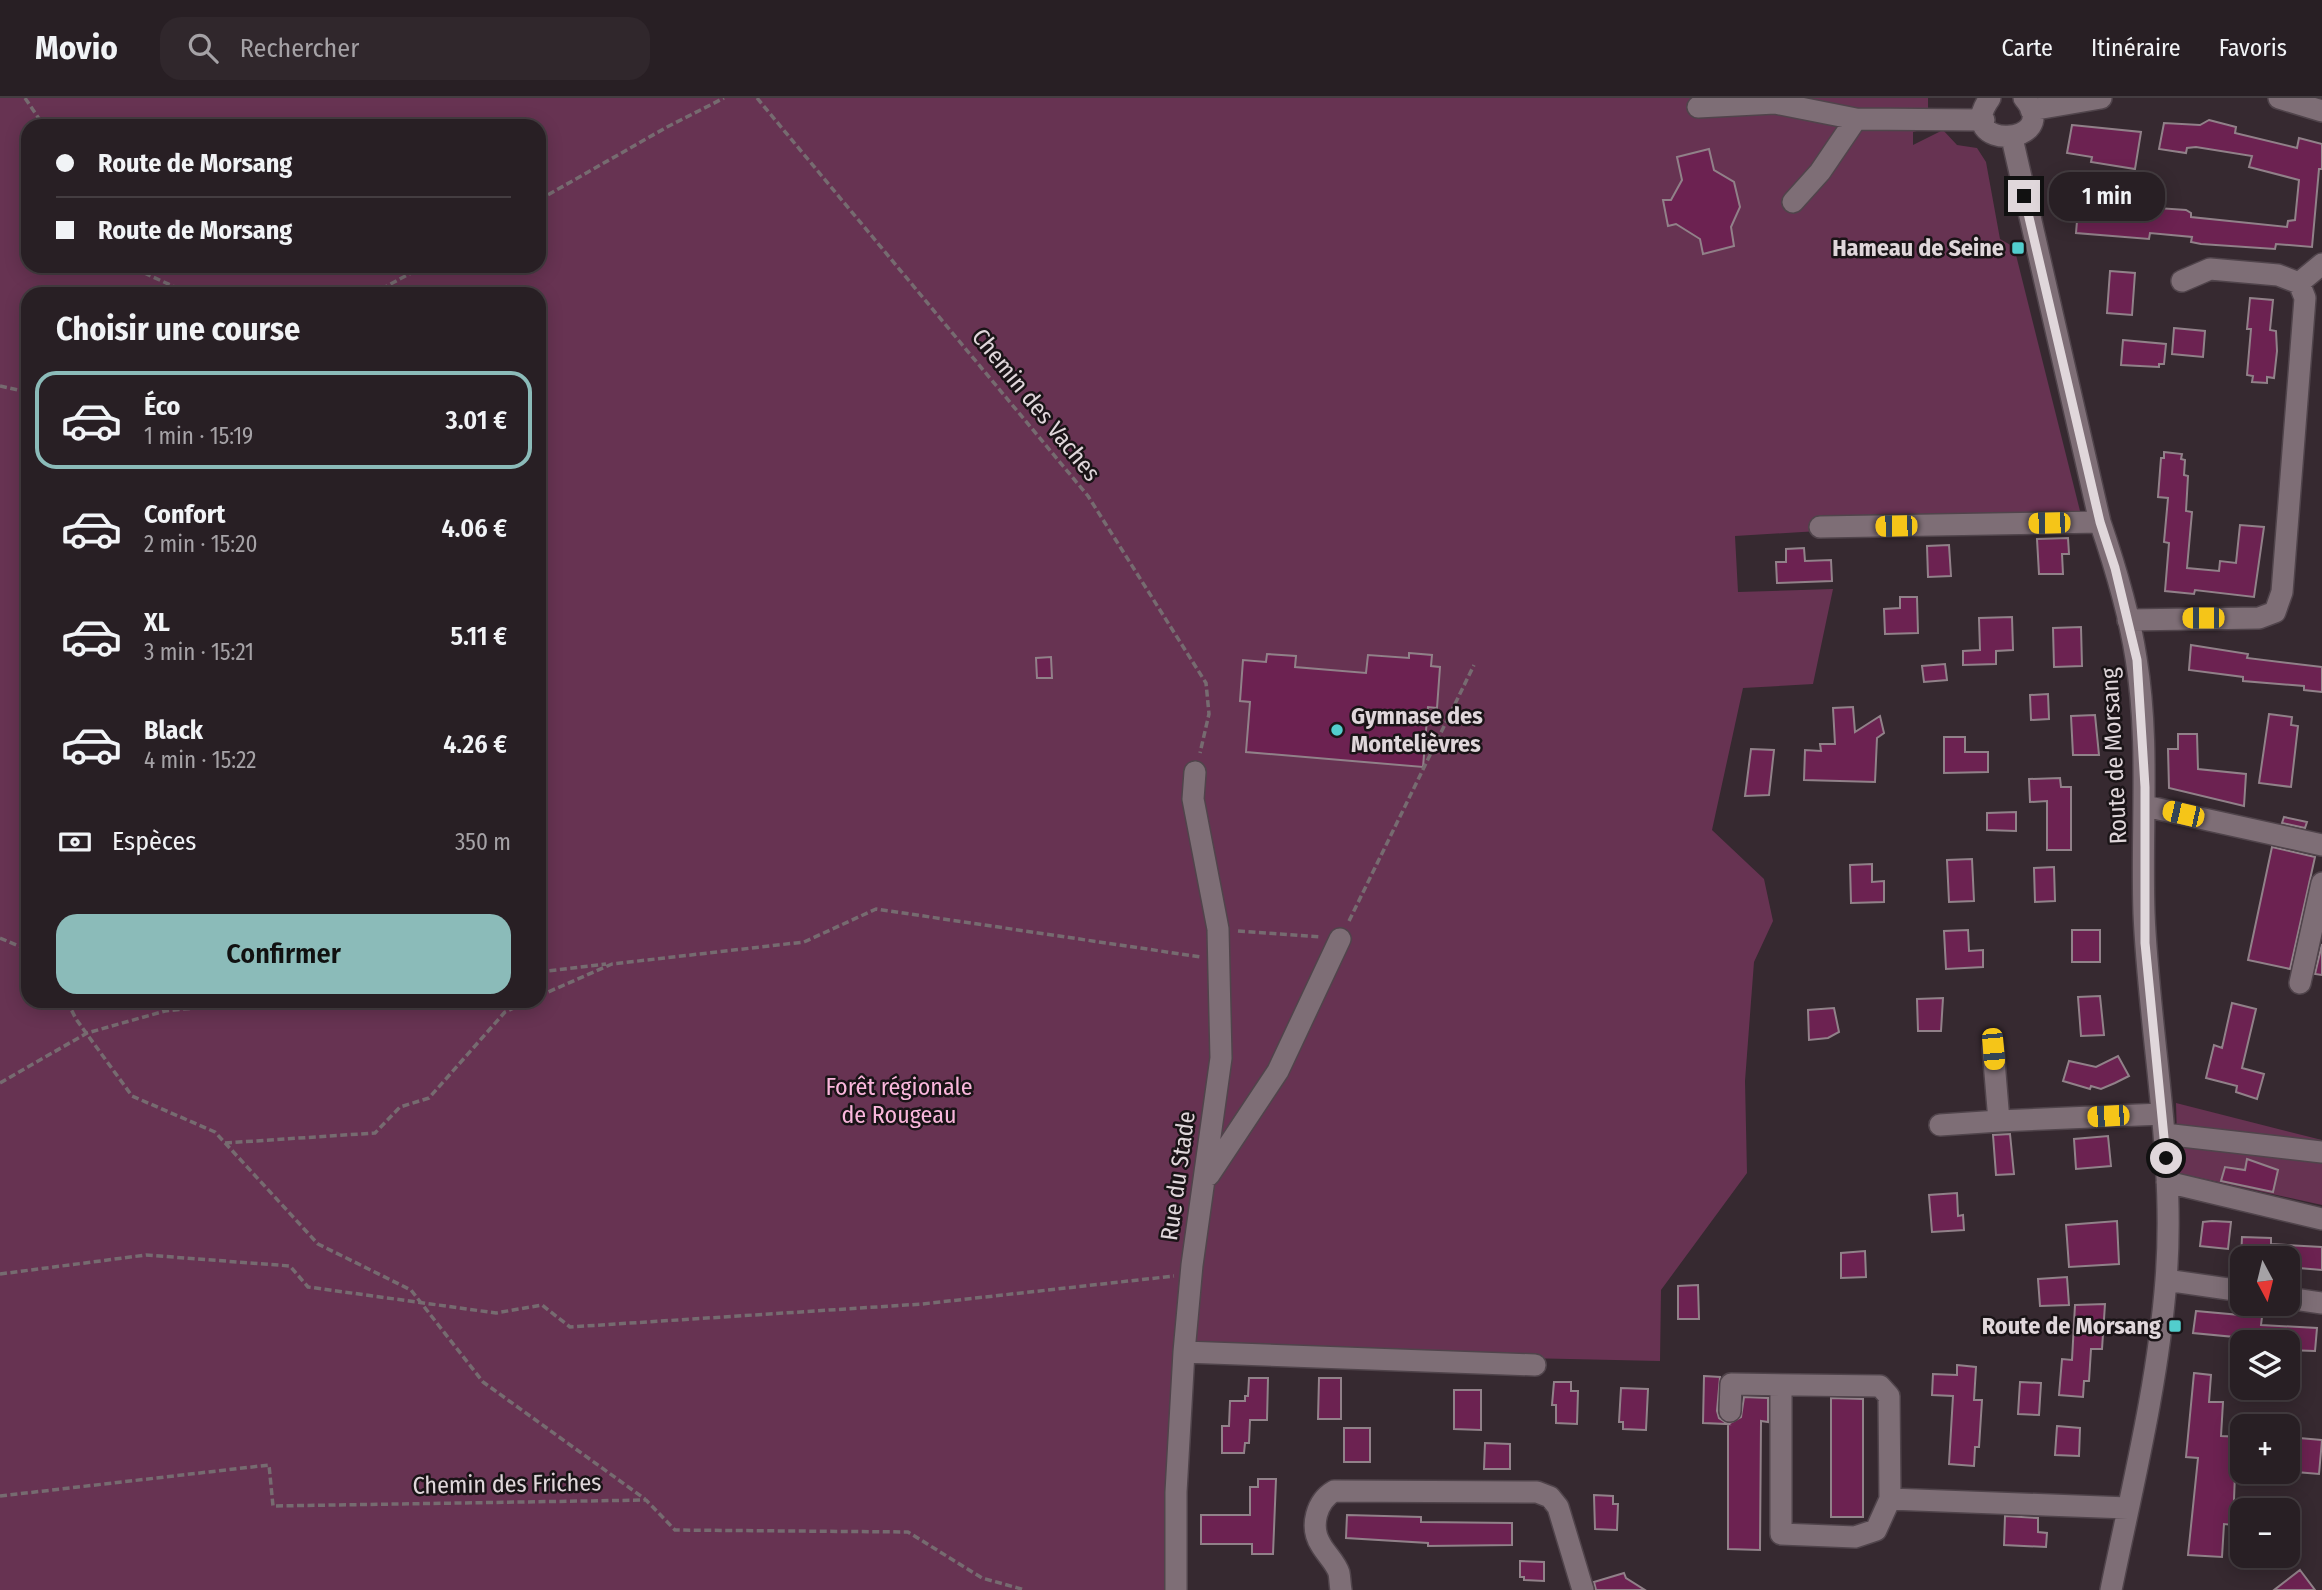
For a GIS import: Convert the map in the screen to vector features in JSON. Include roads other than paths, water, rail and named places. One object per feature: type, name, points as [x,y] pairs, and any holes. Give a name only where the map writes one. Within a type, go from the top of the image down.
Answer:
[{"type":"street","points":[[1990,98],[1985,105],[1984,120],[1997,137],[2012,138],[2025,131],[2027,104],[2101,98]]},
{"type":"street","points":[[2280,98],[2322,111]]},
{"type":"street","points":[[1698,107],[1775,103],[1856,119],[1984,120]]},
{"type":"street","points":[[1793,202],[1820,172],[1856,119]]},
{"type":"street","name":"Route de Morsang","points":[[2012,138],[2100,522],[2137,660],[2146,806],[2145,943],[2167,1182],[2166,1280],[2128,1508],[2111,1590]]},
{"type":"street","points":[[2299,283],[2322,264]]},
{"type":"street","points":[[2127,620],[2259,618],[2274,612],[2282,592],[2305,298],[2299,283],[2278,275],[2210,269],[2182,281]]},
{"type":"street","points":[[1820,527],[2100,522]]},
{"type":"street","name":"Rue du Stade","points":[[1176,1590],[1176,1492],[1184,1352],[1191,1274],[1222,1058],[1218,929],[1194,799],[1195,772]]},
{"type":"street","points":[[2146,806],[2322,845]]},
{"type":"street","points":[[2300,983],[2322,883]]},
{"type":"street","points":[[1206,1179],[1278,1071],[1340,939]]},
{"type":"street","points":[[1993,1049],[1999,1121]]},
{"type":"street","points":[[1940,1125],[1999,1121],[2163,1124],[2322,1152]]},
{"type":"street","points":[[2167,1182],[2322,1219]]},
{"type":"street","points":[[2166,1280],[2230,1289]]},
{"type":"street","points":[[2300,1300],[2322,1303]]},
{"type":"street","points":[[1184,1352],[1535,1364]]},
{"type":"street","points":[[1730,1411],[1731,1384],[1880,1386],[1889,1396],[1890,1499],[1876,1530],[1855,1537],[1781,1534],[1781,1385]]},
{"type":"street","points":[[1341,1590],[1339,1571],[1318,1541],[1316,1527],[1322,1498],[1334,1491],[1537,1492],[1558,1507],[1583,1590]]},
{"type":"street","points":[[1890,1499],[2128,1508]]},
{"type":"place","name":"Hameau de Seine","points":[[2018,248]]},
{"type":"place","name":"Gymnase des Montelièvres","points":[[1337,730]]},
{"type":"place","name":"Route de Morsang","points":[[2175,1326]]},
{"type":"park label","name":"Forêt régionale de Rougeau","points":[[899,1101]]}]
